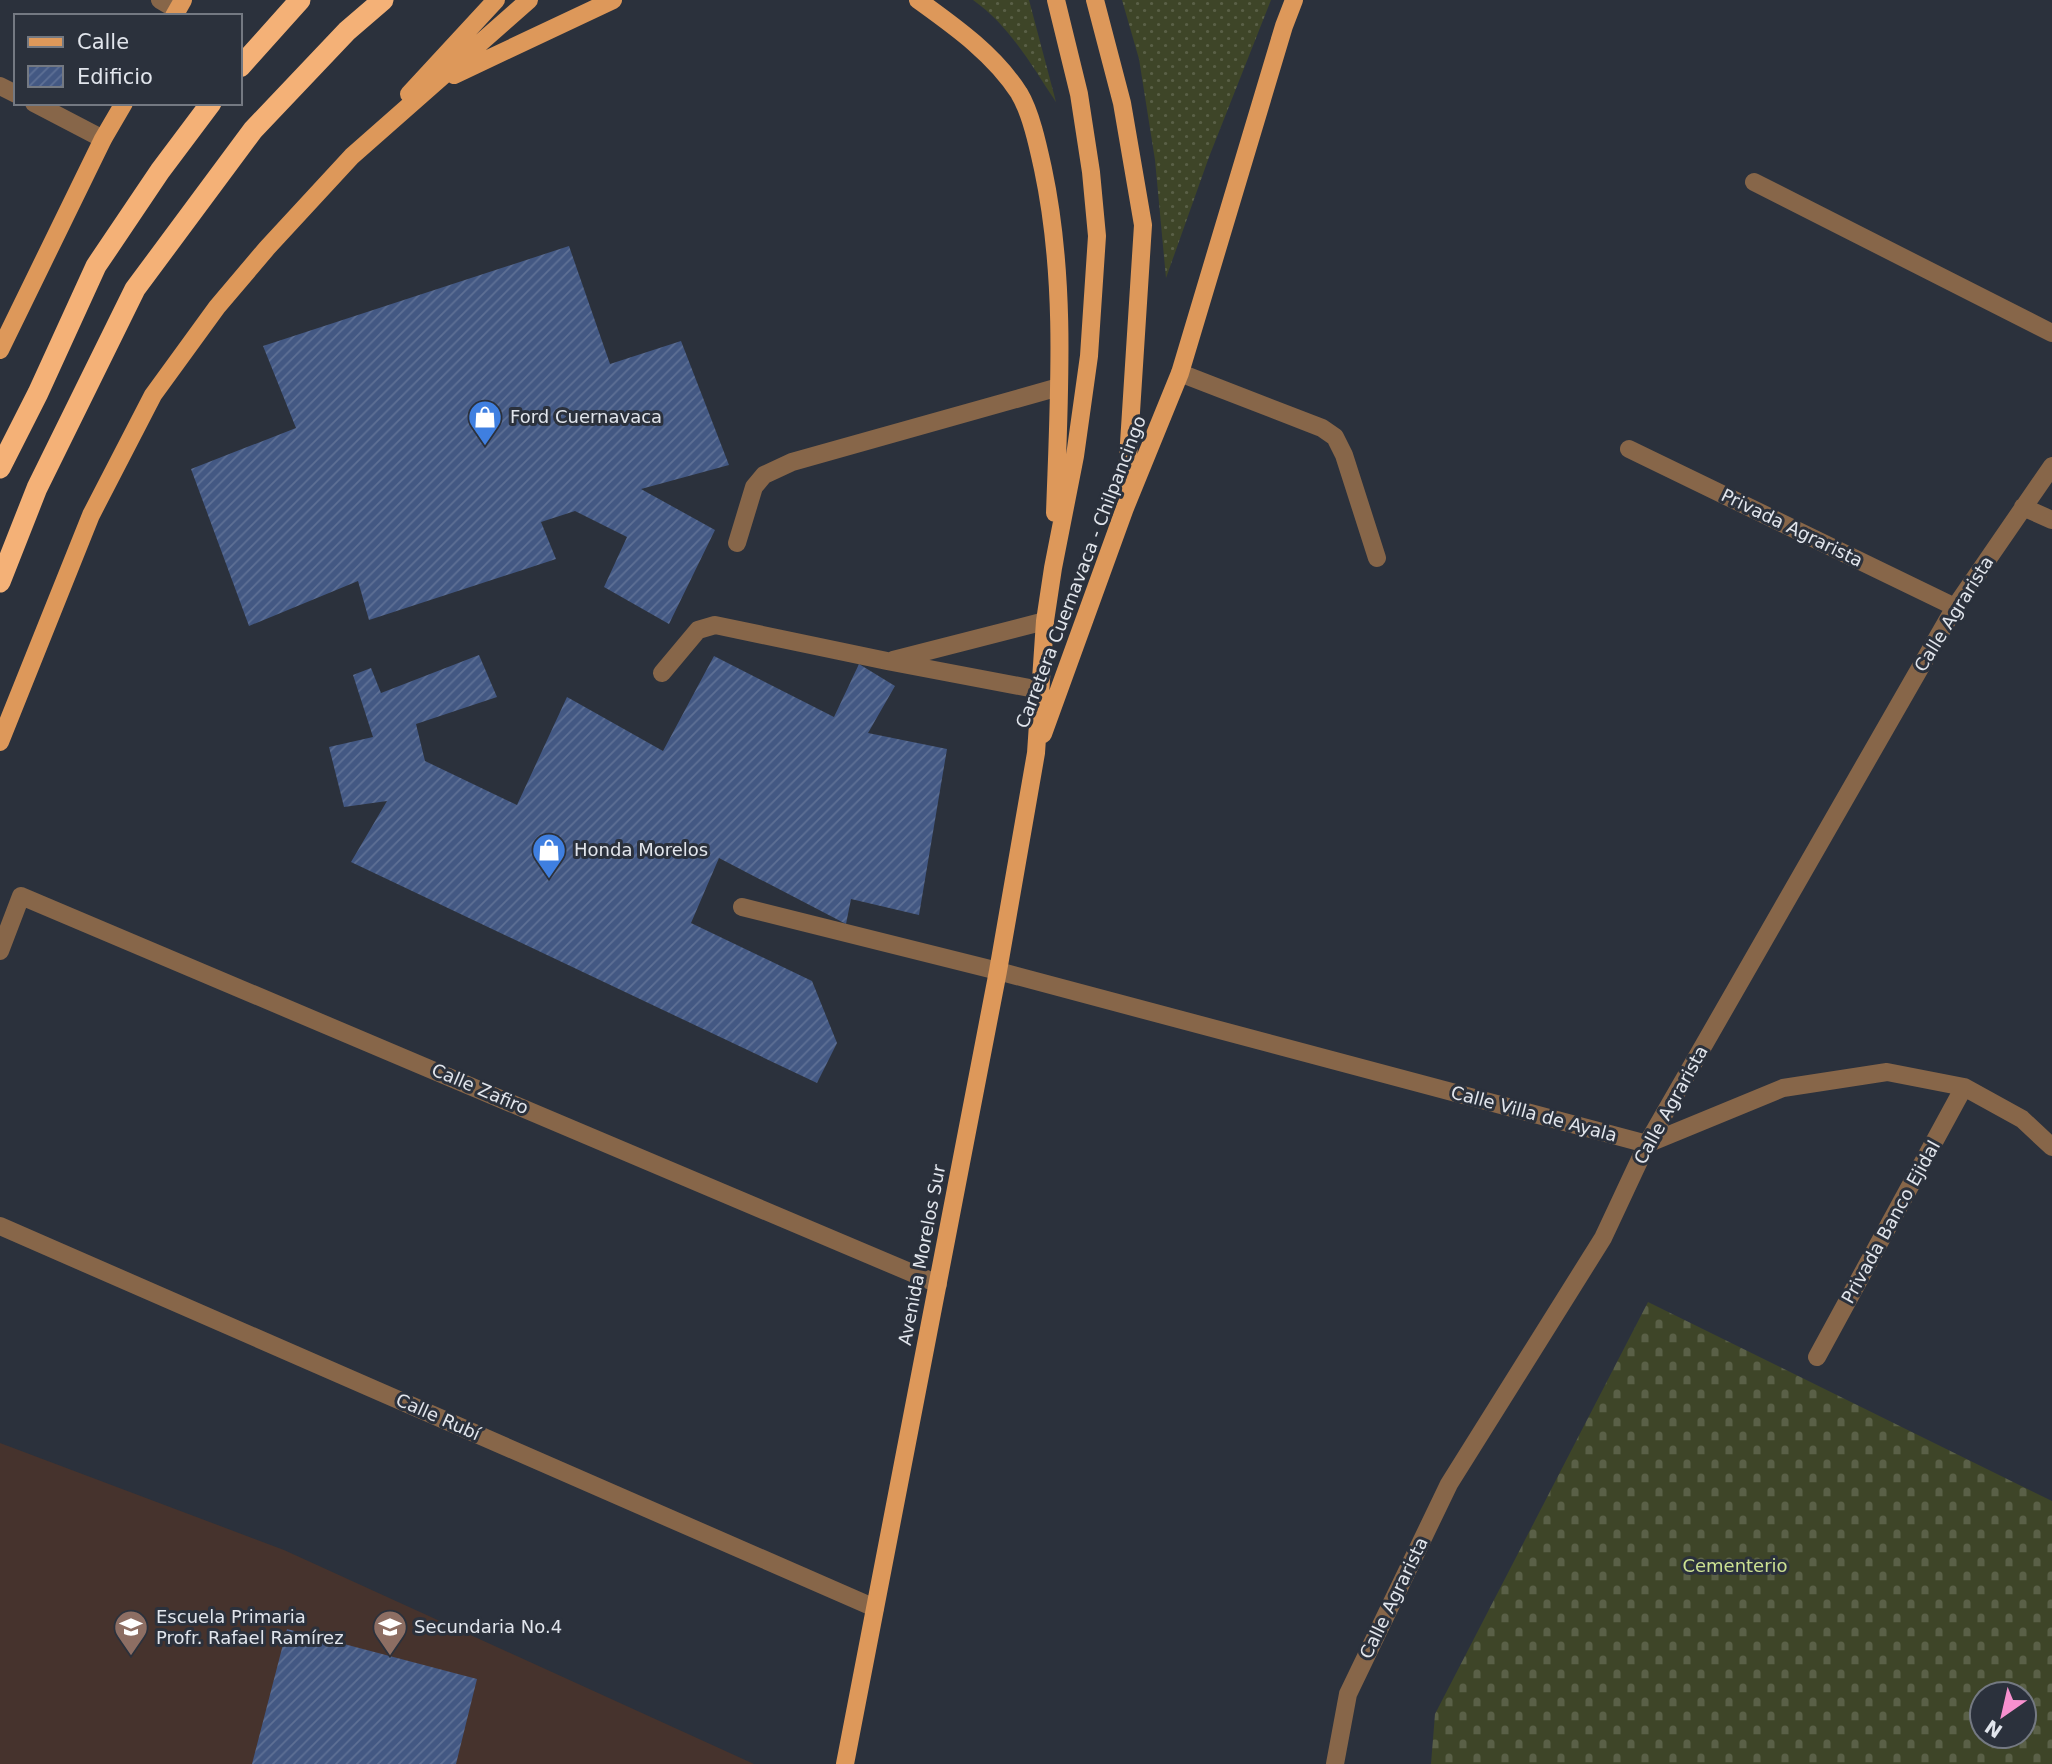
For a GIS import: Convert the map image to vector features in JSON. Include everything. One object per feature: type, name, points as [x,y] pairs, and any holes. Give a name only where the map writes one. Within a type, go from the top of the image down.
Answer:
[{"type":"highway","points":[[242,65],[300,0]]},
{"type":"highway","points":[[0,582],[37,488],[135,289],[253,130],[347,31],[383,0]]},
{"type":"highway","points":[[0,468],[38,393],[96,266],[160,171],[210,105]]},
{"type":"main road","points":[[0,742],[91,515],[153,396],[217,307],[267,248],[496,0]]},
{"type":"main road","points":[[352,156],[529,0]]},
{"type":"main road","points":[[435,85],[613,0]]},
{"type":"main road","points":[[918,0],[952,25],[994,62],[1020,94],[1033,131],[1050,205],[1060,326],[1053,568]]},
{"type":"main road","name":"Carretera Cuernavaca - Chilpancingo","points":[[1036,753],[1045,621],[1075,456],[1089,356],[1097,236],[1079,94],[1056,0]]},
{"type":"main road","points":[[1095,0],[1122,103],[1143,225],[1125,508]]},
{"type":"main road","name":"Carretera Cuernavaca - Chilpancingo","points":[[1036,753],[1125,508],[1180,373],[1294,0]]},
{"type":"main road","points":[[0,350],[103,139],[123,105]]},
{"type":"main road","name":"Avenida Morelos Sur","points":[[845,1764],[998,971],[1036,753]]},
{"type":"street","points":[[160,0],[178,9]]},
{"type":"street","points":[[38,105],[103,139]]},
{"type":"street","points":[[1754,182],[2052,333]]},
{"type":"street","points":[[1180,373],[1322,428],[1335,437],[1344,455],[1377,558]]},
{"type":"street","points":[[737,543],[754,486],[765,475],[792,462],[1059,387]]},
{"type":"street","name":"Privada Agrarista","points":[[1629,449],[1955,607]]},
{"type":"street","name":"Calle Agrarista","points":[[1335,1764],[1348,1695],[1449,1484],[1603,1238],[1647,1144],[1955,607],[2052,466]]},
{"type":"street","points":[[2023,507],[2052,520]]},
{"type":"street","points":[[887,661],[1045,621]]},
{"type":"street","points":[[662,673],[698,630],[715,625],[1040,690]]},
{"type":"street","name":"Calle Zafiro","points":[[0,951],[21,896],[938,1284]]},
{"type":"street","name":"Calle Villa de Ayala","points":[[742,907],[998,971],[1647,1144]]},
{"type":"street","points":[[1647,1144],[1783,1088],[1887,1072],[1964,1087],[2022,1119],[2052,1147]]},
{"type":"street","name":"Privada Banco Ejidal","points":[[1818,1357],[1964,1087]]},
{"type":"street","name":"Calle Rubí","points":[[0,1226],[875,1608]]},
{"type":"shaded area","points":[[0,1443],[284,1550],[754,1764],[0,1764]]},
{"type":"green space","points":[[973,0],[1029,0],[1056,102],[1009,34]]},
{"type":"green space","points":[[1122,0],[1271,0],[1209,157],[1166,278],[1155,160],[1139,59]]},
{"type":"green space","name":"Cementerio","points":[[1648,1302],[2052,1501],[2052,1764],[1431,1764],[1435,1714]]},
{"type":"building","name":"Ford Cuernavaca","points":[[569,246],[610,364],[681,341],[729,465],[641,489],[715,530],[669,624],[604,587],[627,537],[575,511],[541,522],[556,559],[369,620],[358,581],[249,626],[191,469],[296,428],[263,346]]},
{"type":"building","name":"Honda Morelos","points":[[479,655],[497,697],[416,724],[425,761],[517,805],[567,697],[663,751],[714,656],[834,717],[859,664],[895,686],[868,733],[947,749],[919,915],[851,899],[846,924],[719,858],[691,923],[812,981],[837,1043],[817,1083],[351,862],[387,801],[344,807],[329,747],[373,737],[353,675],[371,668],[381,693]]},
{"type":"building","points":[[287,1629],[477,1679],[456,1764],[252,1764]]},
{"type":"place","name":"Ford Cuernavaca","points":[[485,447]]},
{"type":"place","name":"Honda Morelos","points":[[549,880]]},
{"type":"place","name":"Escuela Primaria Profr. Rafael Ramírez","points":[[131,1657]]},
{"type":"place","name":"Secundaria No.4","points":[[390,1657]]}]
